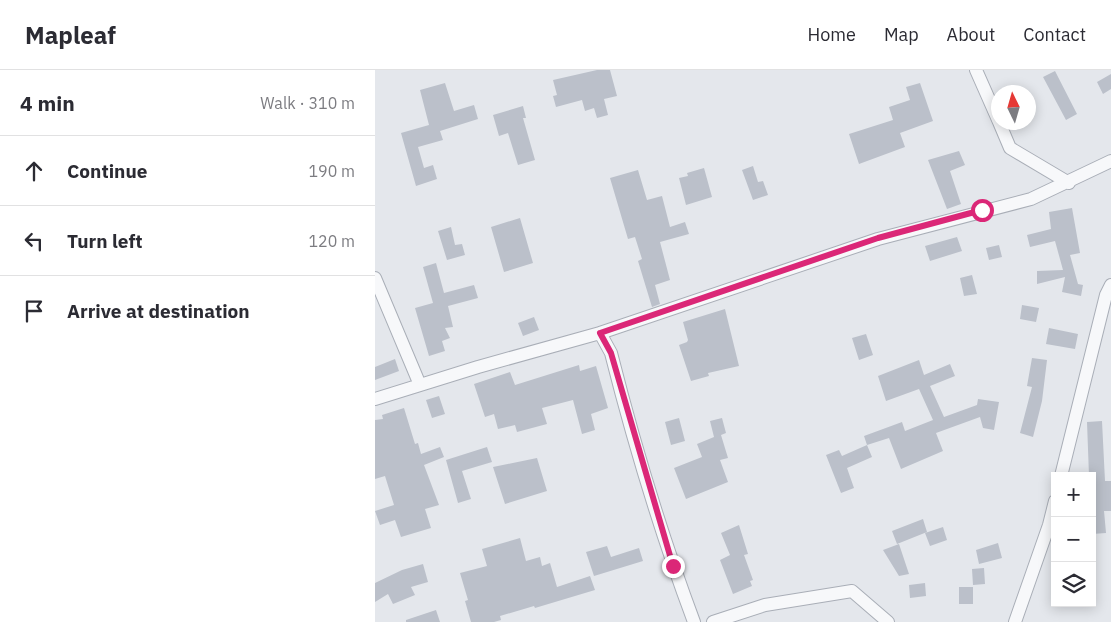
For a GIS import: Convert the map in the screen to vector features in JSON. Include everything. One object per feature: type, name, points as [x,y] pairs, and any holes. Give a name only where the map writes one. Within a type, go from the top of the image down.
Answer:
[{"type":"street","points":[[976,70],[991,104]]},
{"type":"street","points":[[1002,130],[1010,148],[1069,183]]},
{"type":"street","points":[[375,399],[600,333],[878,238],[1031,199],[1069,183],[1111,161]]},
{"type":"street","points":[[375,278],[420,385]]},
{"type":"street","points":[[1062,472],[1106,295],[1111,285]]},
{"type":"street","points":[[600,333],[611,353],[653,503],[694,622]]},
{"type":"street","points":[[1015,622],[1051,517]]},
{"type":"street","points":[[713,622],[765,605],[853,591],[888,622]]},
{"type":"building","points":[[597,70],[610,70],[617,96],[604,99],[608,115],[597,118],[594,108],[585,111],[582,100],[556,107],[553,96],[557,95],[553,80]]},
{"type":"building","points":[[1055,71],[1077,114],[1066,120],[1043,77]]},
{"type":"building","points":[[1111,74],[1111,89],[1103,94],[1097,82]]},
{"type":"building","points":[[445,83],[454,111],[474,105],[478,119],[440,131],[443,140],[418,147],[424,168],[433,165],[437,179],[416,186],[401,133],[429,125],[420,90]]},
{"type":"building","points":[[920,83],[933,121],[900,133],[905,147],[859,164],[849,134],[893,120],[889,107],[910,100],[906,87]]},
{"type":"building","points":[[523,106],[526,118],[523,118],[535,160],[518,165],[508,133],[499,136],[493,115]]},
{"type":"building","points":[[959,151],[965,165],[950,171],[961,204],[947,209],[928,160]]},
{"type":"building","points":[[753,166],[758,182],[763,181],[768,195],[753,200],[742,170]]},
{"type":"building","points":[[704,168],[712,197],[686,205],[679,178],[688,176],[687,173]]},
{"type":"building","points":[[638,170],[647,200],[662,196],[670,227],[685,222],[689,234],[660,242],[670,280],[655,285],[660,304],[652,307],[638,261],[642,259],[635,237],[628,239],[610,178]]},
{"type":"building","points":[[1072,208],[1080,253],[1070,255],[1078,284],[1083,285],[1081,296],[1062,292],[1065,277],[1037,284],[1037,271],[1063,270],[1055,241],[1030,247],[1027,235],[1051,229],[1049,212]]},
{"type":"building","points":[[520,218],[533,263],[504,272],[491,227]]},
{"type":"building","points":[[451,227],[455,245],[462,244],[465,255],[447,260],[438,231]]},
{"type":"building","points":[[957,237],[962,251],[930,261],[925,246]]},
{"type":"building","points":[[999,245],[1002,257],[989,260],[986,248]]},
{"type":"building","points":[[436,263],[444,293],[474,285],[478,298],[448,306],[453,327],[445,328],[450,338],[442,341],[445,351],[429,356],[415,308],[433,303],[423,267]]},
{"type":"building","points":[[972,275],[977,294],[964,296],[960,278]]},
{"type":"building","points":[[1022,305],[1039,308],[1036,322],[1020,319]]},
{"type":"building","points":[[725,309],[739,366],[708,373],[709,376],[691,381],[679,345],[688,340],[683,322]]},
{"type":"building","points":[[534,317],[539,330],[523,336],[518,323]]},
{"type":"building","points":[[1049,328],[1078,334],[1075,349],[1046,344]]},
{"type":"building","points":[[866,334],[873,355],[859,360],[852,338]]},
{"type":"building","points":[[1032,358],[1047,360],[1042,401],[1033,437],[1020,433],[1032,387],[1027,386]]},
{"type":"building","points":[[395,359],[399,371],[375,380],[375,367]]},
{"type":"building","points":[[919,360],[924,375],[950,364],[955,376],[930,386],[944,417],[977,405],[978,399],[999,402],[994,430],[983,428],[980,417],[936,433],[943,451],[901,469],[889,438],[867,445],[864,436],[902,422],[905,431],[933,420],[919,389],[886,401],[878,376]]},
{"type":"building","points":[[579,365],[580,371],[596,366],[608,408],[591,414],[595,430],[582,434],[573,400],[542,408],[547,424],[517,432],[515,425],[498,429],[494,414],[485,417],[474,384],[510,372],[515,385]]},
{"type":"building","points":[[439,396],[445,414],[432,418],[426,400]]},
{"type":"building","points":[[404,408],[415,444],[418,443],[421,454],[440,447],[444,457],[424,465],[439,505],[425,509],[431,528],[401,537],[395,520],[380,525],[375,511],[394,505],[385,476],[375,479],[375,420],[383,419],[382,415]]},
{"type":"building","points":[[679,418],[685,441],[671,445],[665,422]]},
{"type":"building","points":[[722,418],[726,433],[721,435],[728,458],[720,460],[728,482],[686,499],[674,468],[702,457],[697,444],[714,437],[710,421]]},
{"type":"building","points":[[1102,421],[1105,481],[1111,481],[1111,511],[1104,511],[1106,533],[1096,534],[1096,472],[1089,472],[1087,422]]},
{"type":"building","points":[[867,445],[872,457],[847,468],[854,488],[841,493],[826,455],[839,450],[842,456]]},
{"type":"building","points":[[487,447],[492,462],[462,471],[471,499],[458,503],[446,460]]},
{"type":"building","points":[[537,458],[547,491],[505,504],[493,467]]},
{"type":"building","points":[[923,519],[927,532],[897,544],[892,531]]},
{"type":"building","points":[[739,525],[748,554],[744,555],[753,580],[750,581],[752,586],[733,594],[720,560],[730,555],[721,533]]},
{"type":"building","points":[[943,527],[947,540],[930,546],[925,533]]},
{"type":"building","points":[[520,538],[526,561],[540,557],[542,566],[550,563],[557,587],[590,576],[595,590],[535,608],[534,606],[500,616],[501,620],[494,622],[471,622],[465,601],[468,600],[460,573],[487,566],[482,549]]},
{"type":"building","points":[[998,543],[1002,558],[979,564],[976,550]]},
{"type":"building","points":[[899,544],[909,574],[899,576],[883,550]]},
{"type":"building","points":[[607,546],[611,557],[639,548],[643,561],[594,576],[586,552]]},
{"type":"building","points":[[423,564],[428,582],[411,587],[415,595],[393,604],[388,594],[375,602],[375,583],[402,570]]},
{"type":"building","points":[[984,568],[985,584],[973,585],[972,569]]},
{"type":"building","points":[[925,583],[926,596],[910,598],[909,585]]},
{"type":"building","points":[[959,587],[973,587],[973,604],[959,604]]},
{"type":"building","points":[[436,610],[440,622],[406,622],[406,620]]},
{"type":"route","points":[[673,566],[621,393],[611,353],[600,333],[878,238],[982,210]]}]
